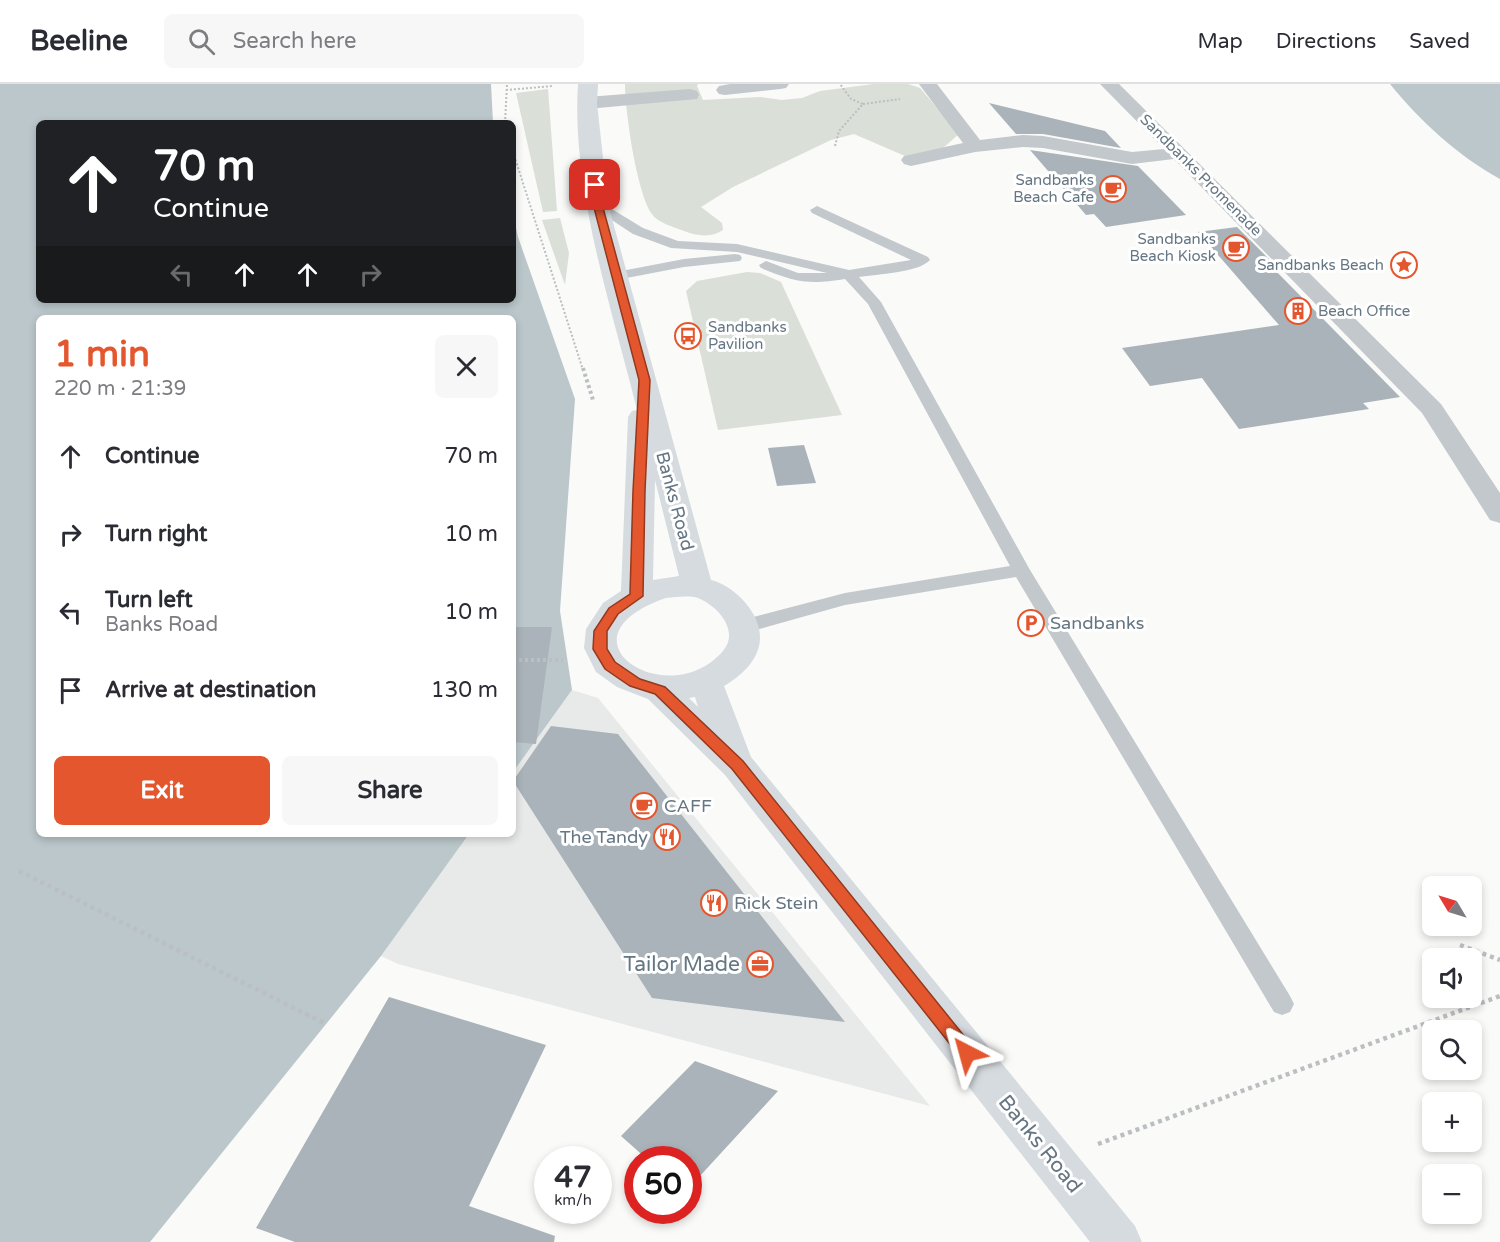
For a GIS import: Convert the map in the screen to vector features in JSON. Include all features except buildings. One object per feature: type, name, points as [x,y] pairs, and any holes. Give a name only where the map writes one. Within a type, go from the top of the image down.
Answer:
[{"type":"main road","name":"Banks Road","points":[[587,94],[597,204],[697,587]]},
{"type":"main road","name":"Banks Road","points":[[637,596],[644,380]]},
{"type":"main road","points":[[665,587],[697,587],[716,595],[734,608],[745,626],[744,646],[729,668],[706,682],[682,689],[660,690],[635,682],[610,666],[600,649],[601,631],[613,611],[637,596],[665,587]]},
{"type":"main road","name":"Banks Road","points":[[706,682],[738,765]]},
{"type":"main road","name":"Banks Road","points":[[660,690],[738,765],[1119,1242]]},
{"type":"street","points":[[725,90],[780,84]]},
{"type":"street","points":[[928,84],[975,146]]},
{"type":"street","name":"Sandbanks Promenade","points":[[1108,84],[1432,409],[1500,514]]},
{"type":"street","points":[[587,94],[690,95]]},
{"type":"street","points":[[911,160],[975,146],[1023,141],[1043,142],[1132,158],[1179,153]]},
{"type":"lane","points":[[597,204],[638,231],[676,245],[737,248],[848,274],[874,302],[1021,570],[1282,1004]]},
{"type":"lane","points":[[616,276],[684,263],[732,258],[766,265],[795,277],[817,279],[911,265],[923,261],[817,210]]},
{"type":"lane","points":[[745,626],[845,599],[1021,570]]},
{"type":"path","points":[[505,120],[507,84]]},
{"type":"path","points":[[835,146],[839,131],[863,104],[851,99],[840,84]]},
{"type":"path","points":[[506,90],[553,86]]},
{"type":"path","points":[[516,161],[593,400]]},
{"type":"path","points":[[516,660],[568,660]]},
{"type":"path","points":[[19,871],[326,1024]]},
{"type":"path","points":[[1460,945],[1500,960]]},
{"type":"path","points":[[1053,1160],[1500,996]]},
{"type":"shaded area","points":[[0,84],[491,84],[493,120],[36,120],[36,303],[516,303],[516,228],[575,399],[560,611],[572,690],[516,768],[516,315],[36,315],[36,837],[467,837],[381,956],[150,1242],[0,1242]]},
{"type":"shaded area","points":[[625,84],[698,84],[703,100],[760,97],[782,100],[802,98],[820,91],[874,84],[908,84],[920,88],[959,134],[943,148],[905,156],[854,134],[831,140],[733,187],[701,207],[722,223],[723,230],[714,234],[699,235],[662,222],[652,214],[647,204],[641,189],[633,152]]},
{"type":"shaded area","points":[[1390,84],[1500,84],[1500,179],[1469,160],[1440,137]]},
{"type":"shaded area","points":[[548,89],[557,211],[543,212],[516,93]]},
{"type":"shaded area","points":[[560,218],[569,253],[565,285],[542,220]]},
{"type":"shaded area","points":[[747,272],[760,273],[781,282],[842,415],[718,430],[686,291],[697,281]]},
{"type":"shaded area","points":[[572,690],[598,698],[930,1106],[398,964],[381,956],[467,837],[516,837],[516,768]]},
{"type":"place","name":"Sandbanks Beach Cafe","points":[[1113,189]]},
{"type":"place","name":"Sandbanks Beach Kiosk","points":[[1236,248]]},
{"type":"place","name":"Sandbanks Beach","points":[[1404,265]]},
{"type":"place","name":"Beach Office","points":[[1298,311]]},
{"type":"place","name":"Sandbanks Pavilion","points":[[688,336]]},
{"type":"place","name":"Sandbanks","points":[[1031,623]]},
{"type":"place","name":"CAFF","points":[[644,806]]},
{"type":"place","name":"The Tandy","points":[[667,837]]},
{"type":"place","name":"Rick Stein","points":[[714,903]]},
{"type":"place","name":"Tailor Made","points":[[760,964]]},
{"type":"route","points":[[595,185],[597,204],[644,380],[637,596],[613,611],[601,631],[600,649],[610,666],[635,682],[660,690],[738,765],[967,1053]]}]
